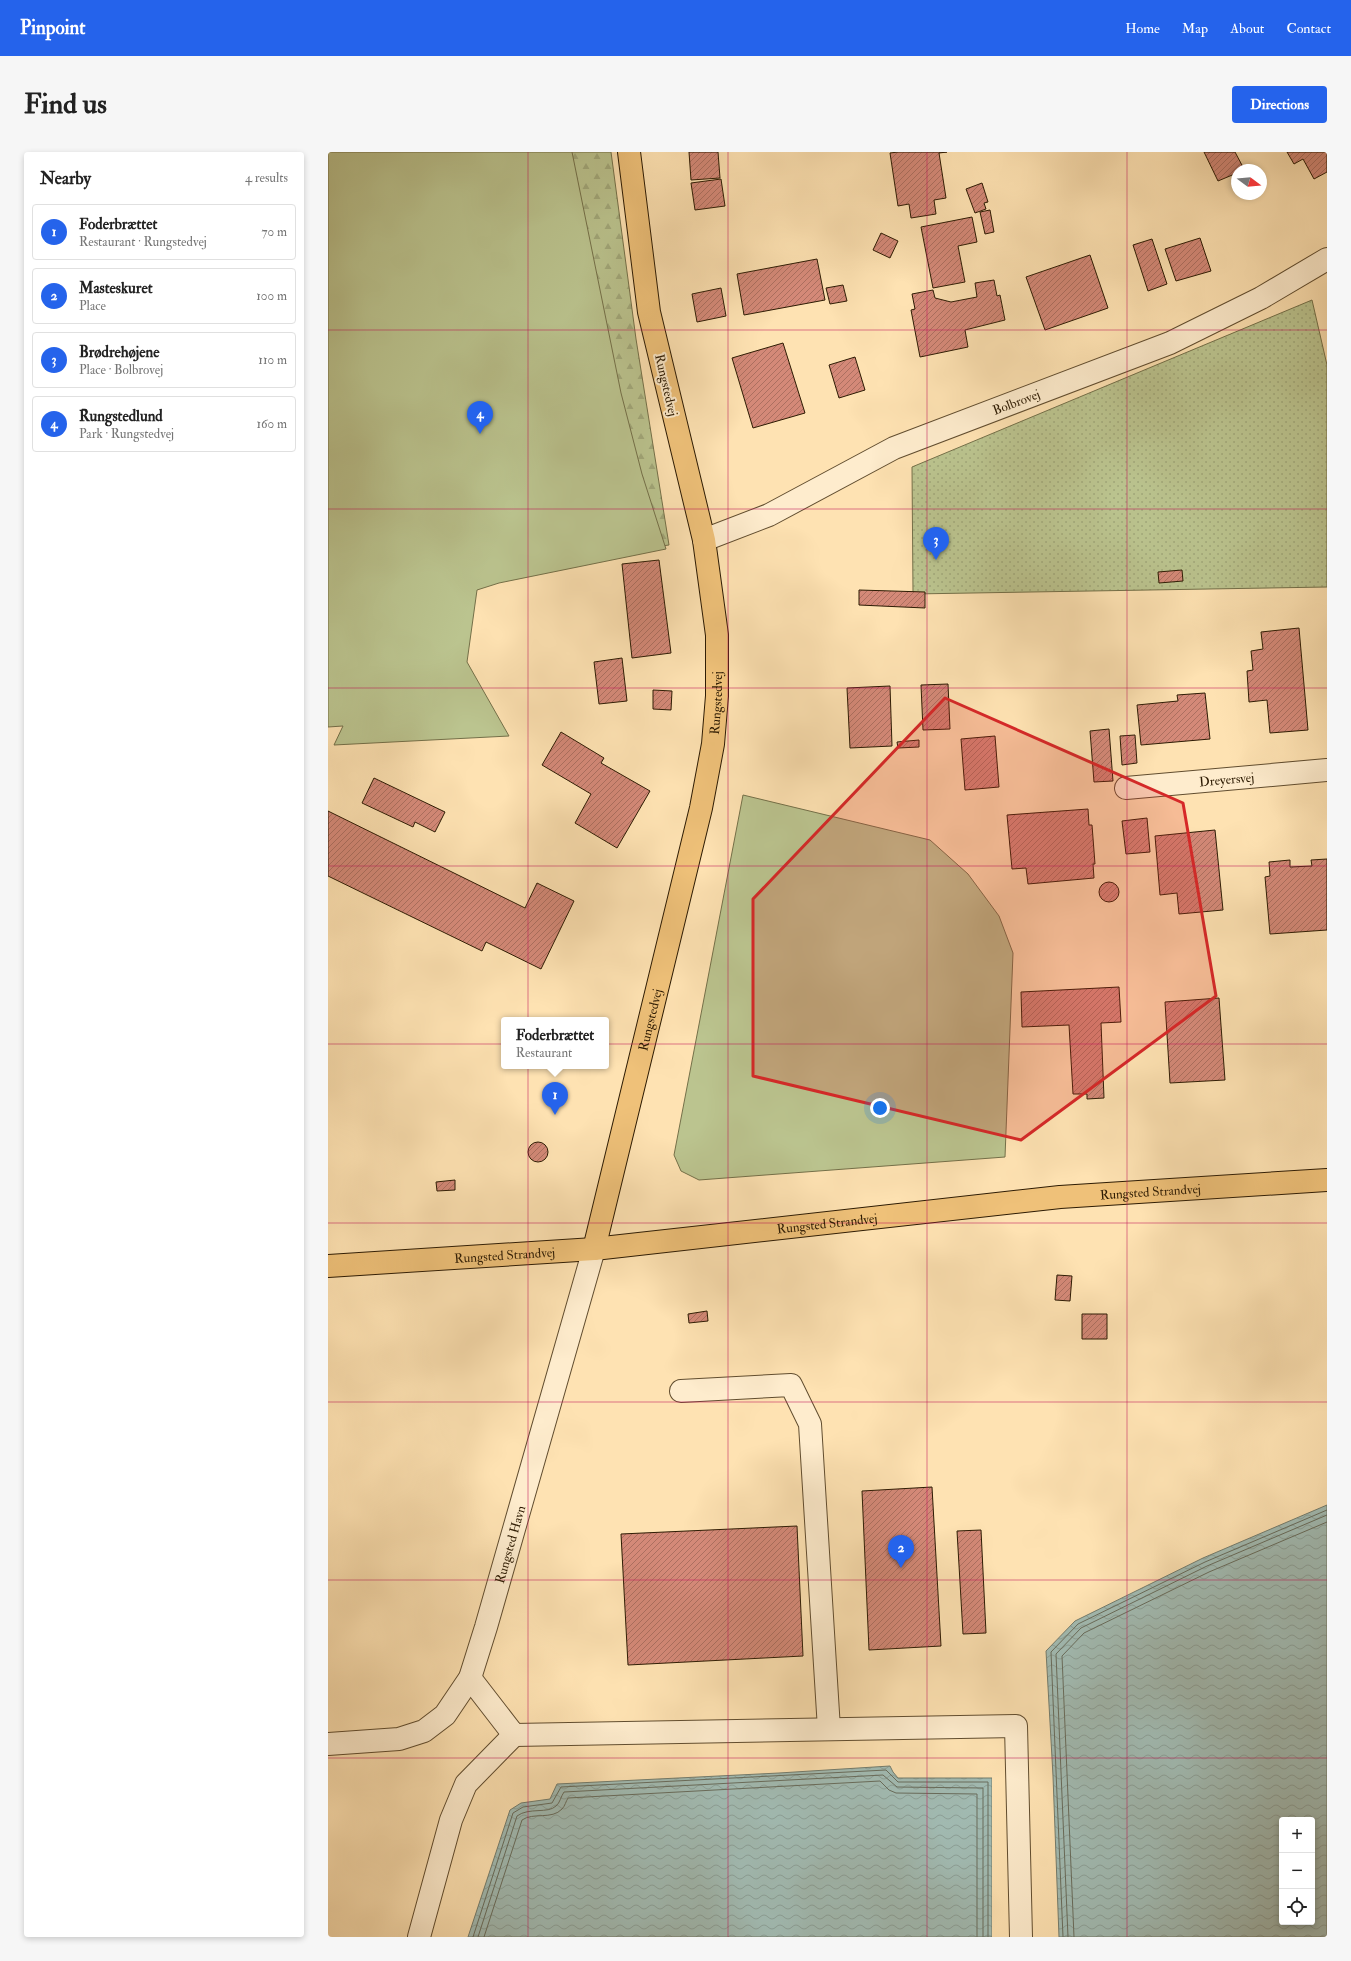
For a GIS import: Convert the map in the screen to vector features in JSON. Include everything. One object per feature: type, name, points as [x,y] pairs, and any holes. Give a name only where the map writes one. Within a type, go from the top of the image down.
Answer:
[{"type":"main road","name":"Rungstedvej","points":[[594,1249],[701,808],[713,744],[717,696],[717,635],[704,540],[649,312],[629,152]]},
{"type":"main road","name":"Rungsted Strandvej","points":[[328,1266],[594,1249],[1060,1197],[1327,1180]]},
{"type":"street","name":"Bolbrovej","points":[[704,540],[769,515],[894,448],[1170,343],[1261,298],[1327,260]]},
{"type":"street","name":"Dreyersvej","points":[[1126,788],[1327,770]]},
{"type":"street","name":"Rungsted Havn","points":[[328,1744],[399,1739],[424,1731],[445,1715],[470,1678],[594,1249]]},
{"type":"street","points":[[681,1391],[791,1386],[810,1424],[829,1729]]},
{"type":"street","points":[[470,1678],[514,1736]]},
{"type":"street","points":[[419,1937],[451,1820],[466,1784],[514,1736],[1016,1726],[1020,1937]]},
{"type":"highlighted area","points":[[945,698],[1183,803],[1216,996],[1021,1140],[753,1076],[753,899]]},
{"type":"green space","points":[[328,152],[572,152],[621,393],[642,474],[666,549],[499,583],[477,590],[467,662],[509,736],[334,745],[343,726],[328,727]]},
{"type":"green space","points":[[498,152],[611,152],[636,339],[669,545],[468,572]]},
{"type":"green space","points":[[1312,300],[1327,365],[1327,587],[913,594],[912,467]]},
{"type":"green space","points":[[743,795],[930,840],[968,874],[999,916],[1013,953],[1005,1157],[699,1180],[681,1171],[674,1155]]},
{"type":"water","points":[[1327,1505],[1327,1937],[1059,1937],[1053,1776],[1046,1651],[1075,1621],[1203,1558]]},
{"type":"water","points":[[890,1766],[898,1778],[992,1778],[992,1937],[468,1937],[510,1810],[521,1803],[550,1799],[557,1784]]},
{"type":"pier","points":[[994,1777],[994,1937],[992,1937],[992,1778]]},
{"type":"building","points":[[689,152],[718,152],[720,178],[691,180]]},
{"type":"building","points":[[947,152],[939,153],[946,198],[934,200],[936,214],[911,218],[909,204],[898,206],[890,153]]},
{"type":"building","points":[[1204,152],[1235,152],[1241,164],[1231,164],[1231,176],[1218,181]]},
{"type":"building","points":[[1287,152],[1327,152],[1327,172],[1314,179],[1303,159],[1294,164]]},
{"type":"building","points":[[721,179],[725,206],[695,210],[691,183]]},
{"type":"building","points":[[982,183],[988,202],[984,203],[986,209],[975,213],[966,189]]},
{"type":"building","points":[[990,210],[994,232],[985,234],[980,212]]},
{"type":"building","points":[[972,217],[977,242],[958,246],[965,282],[933,288],[921,227]]},
{"type":"building","points":[[881,233],[898,241],[890,258],[873,250]]},
{"type":"building","points":[[1200,238],[1211,271],[1176,281],[1165,249]]},
{"type":"building","points":[[1152,239],[1167,284],[1148,291],[1133,245]]},
{"type":"building","points":[[1090,255],[1108,308],[1045,330],[1026,277]]},
{"type":"building","points":[[817,259],[825,300],[744,315],[737,274]]},
{"type":"building","points":[[994,280],[997,296],[1000,295],[1005,320],[965,330],[968,347],[920,357],[911,310],[915,309],[912,294],[933,290],[935,298],[951,302],[977,297],[975,283]]},
{"type":"building","points":[[843,285],[847,301],[830,304],[826,288]]},
{"type":"building","points":[[721,288],[726,316],[697,322],[692,294]]},
{"type":"building","points":[[783,343],[805,413],[753,428],[732,358]]},
{"type":"building","points":[[855,357],[865,390],[839,398],[829,365]]},
{"type":"building","points":[[659,560],[671,653],[632,658],[622,564]]},
{"type":"building","points":[[1182,570],[1183,581],[1159,583],[1158,572]]},
{"type":"building","points":[[859,590],[925,592],[925,608],[859,605]]},
{"type":"building","points":[[1299,628],[1308,730],[1270,733],[1267,700],[1249,702],[1247,671],[1253,670],[1251,651],[1263,649],[1261,632]]},
{"type":"building","points":[[622,658],[627,701],[599,704],[594,662]]},
{"type":"building","points":[[948,684],[950,729],[923,730],[921,685]]},
{"type":"building","points":[[890,686],[892,746],[850,748],[847,688]]},
{"type":"building","points":[[653,690],[672,691],[671,710],[653,709]]},
{"type":"building","points":[[1205,693],[1210,739],[1141,745],[1137,705],[1178,701],[1177,695]]},
{"type":"building","points":[[1109,729],[1113,781],[1094,782],[1090,731]]},
{"type":"building","points":[[561,732],[604,758],[601,763],[650,791],[617,848],[575,823],[591,794],[542,765]]},
{"type":"building","points":[[1135,735],[1137,763],[1122,765],[1120,736]]},
{"type":"building","points":[[995,736],[999,787],[965,790],[961,739]]},
{"type":"building","points":[[919,740],[919,747],[898,748],[897,742]]},
{"type":"building","points":[[374,778],[445,812],[435,832],[415,822],[413,827],[362,803]]},
{"type":"building","points":[[1088,809],[1089,825],[1092,825],[1095,864],[1093,864],[1094,878],[1028,884],[1026,868],[1012,869],[1007,815]]},
{"type":"building","points":[[328,811],[525,908],[537,883],[574,901],[541,969],[486,942],[482,951],[328,876]]},
{"type":"building","points":[[1147,818],[1150,852],[1126,854],[1122,821]]},
{"type":"building","points":[[1215,830],[1223,910],[1179,914],[1177,893],[1160,895],[1155,836]]},
{"type":"building","points":[[1327,859],[1327,930],[1270,934],[1265,877],[1270,876],[1269,862],[1290,860],[1290,867],[1312,866],[1311,860]]},
{"type":"building","points":[[1105,882],[1113,882],[1119,888],[1119,896],[1113,902],[1105,902],[1099,896],[1099,888]]},
{"type":"building","points":[[1119,987],[1121,1022],[1101,1023],[1104,1098],[1087,1099],[1087,1094],[1073,1094],[1069,1025],[1022,1027],[1021,992]]},
{"type":"building","points":[[1219,998],[1225,1080],[1170,1083],[1165,1002]]},
{"type":"building","points":[[534,1142],[542,1142],[548,1148],[548,1156],[542,1162],[534,1162],[528,1156],[528,1148]]},
{"type":"building","points":[[455,1180],[455,1190],[437,1191],[436,1182]]},
{"type":"building","points":[[1057,1275],[1072,1276],[1070,1301],[1055,1300]]},
{"type":"building","points":[[707,1311],[708,1321],[689,1323],[688,1314]]},
{"type":"building","points":[[1082,1314],[1107,1314],[1107,1339],[1082,1339]]},
{"type":"building","points":[[932,1487],[941,1646],[869,1650],[862,1491]]},
{"type":"building","points":[[797,1526],[803,1656],[628,1665],[621,1534]]},
{"type":"building","points":[[981,1530],[986,1633],[963,1634],[957,1531]]},
{"type":"place","name":"Rungstedlund","points":[[480,434]]},
{"type":"place","name":"Brødrehøjene","points":[[936,560]]},
{"type":"place","name":"Foderbrættet","points":[[555,1115]]},
{"type":"place","name":"Masteskuret","points":[[901,1568]]}]
